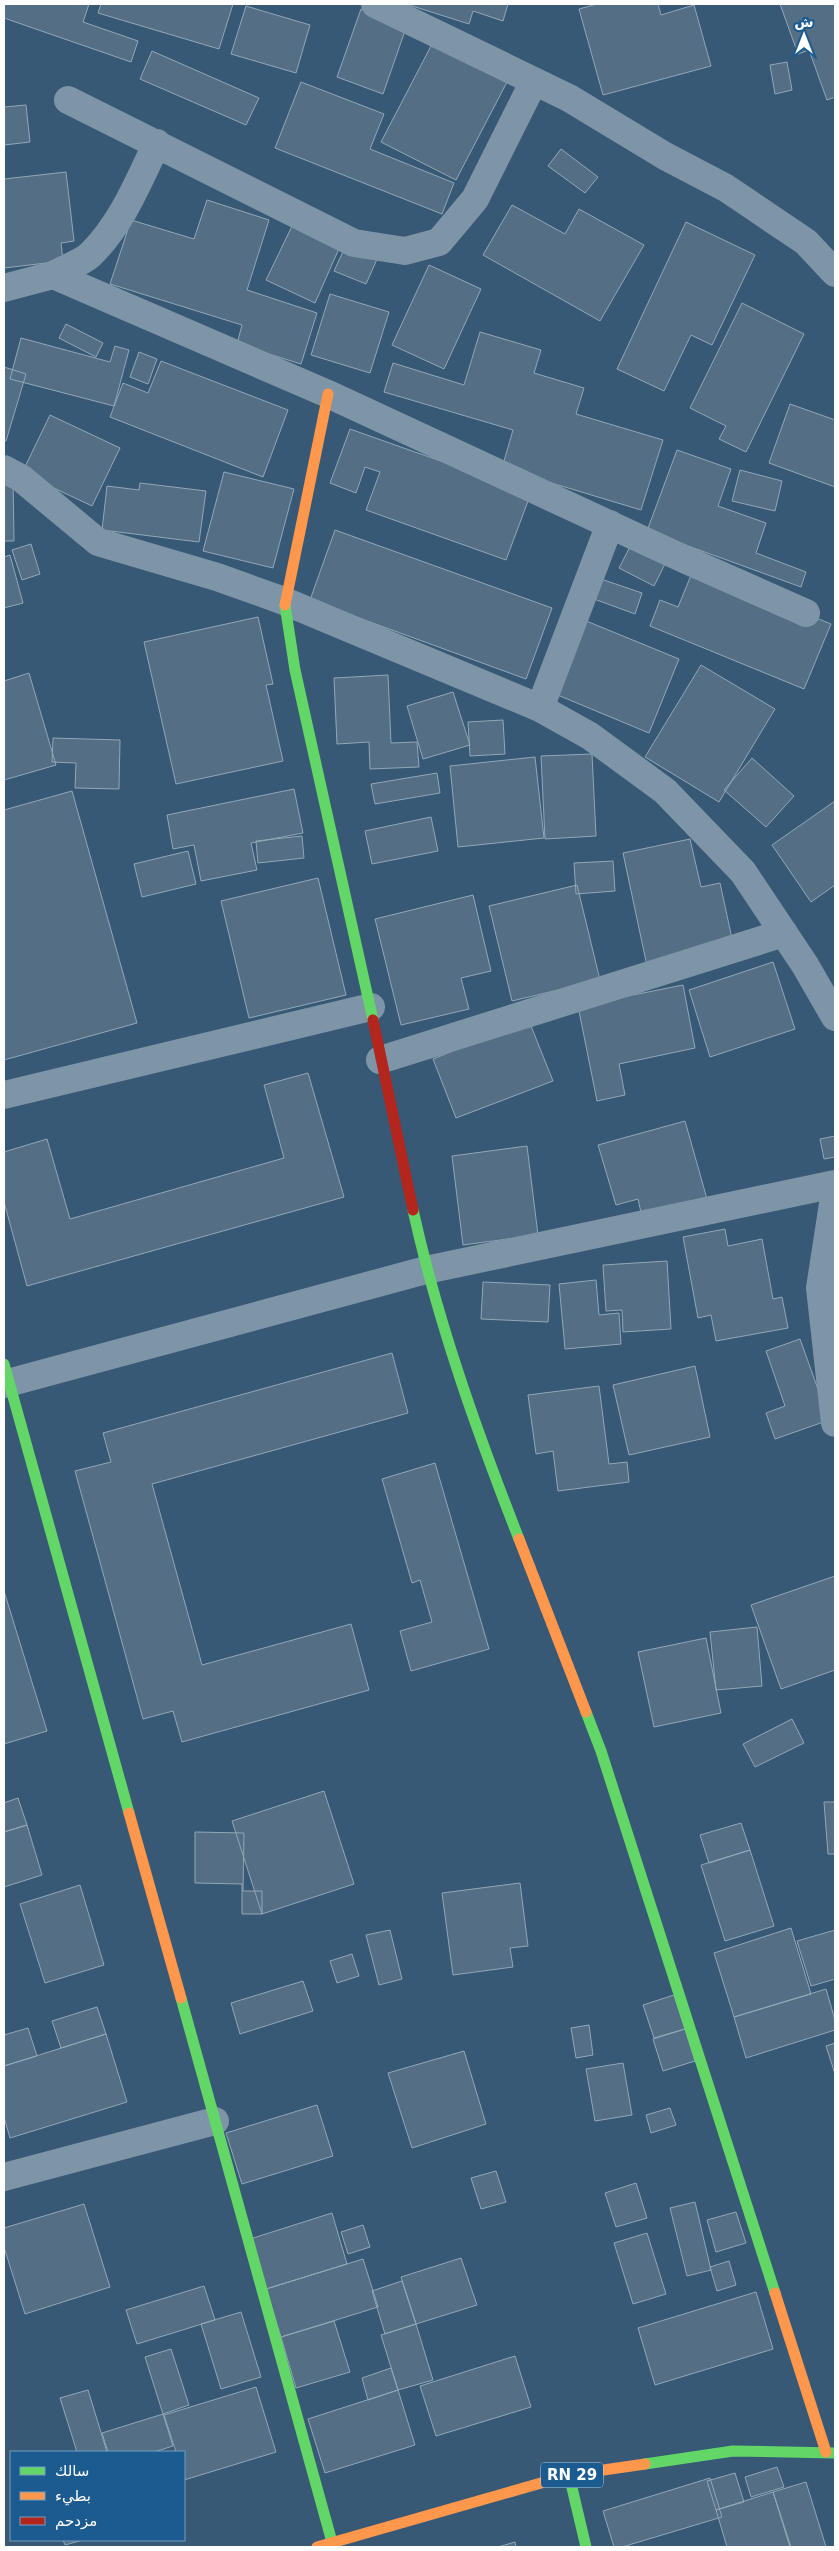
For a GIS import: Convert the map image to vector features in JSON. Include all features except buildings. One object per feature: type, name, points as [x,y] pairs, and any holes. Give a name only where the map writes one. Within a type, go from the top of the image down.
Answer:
[{"type":"street","points":[[375,4],[568,98],[665,156],[726,188],[806,242],[835,273]]},
{"type":"street","points":[[68,100],[354,243],[405,251],[439,242],[474,199],[534,81]]},
{"type":"street","points":[[4,288],[53,275],[89,256],[124,210],[157,143]]},
{"type":"street","points":[[53,275],[328,394],[684,560],[806,613]]},
{"type":"street","points":[[328,394],[284,601],[295,670],[371,1007],[380,1060],[426,1270],[484,1450],[601,1751],[831,2452]]},
{"type":"street","points":[[4,469],[21,478],[98,542],[217,577],[284,601],[540,708],[590,736],[665,791],[743,872],[784,933],[835,1017]]},
{"type":"street","points":[[540,708],[610,524]]},
{"type":"street","points":[[380,1060],[784,933]]},
{"type":"street","points":[[4,1094],[371,1007]]},
{"type":"street","points":[[332,2542],[6,1377],[426,1270],[835,1184]]},
{"type":"street","points":[[835,1191],[820,1288],[835,1423]]},
{"type":"street","points":[[4,2177],[215,2121]]},
{"type":"street","name":"RN 29","points":[[316,2547],[569,2475],[733,2451],[831,2452]]},
{"type":"street","points":[[569,2475],[586,2547]]},
{"type":"traffic: fast","points":[[285,605],[295,670],[373,1020]]},
{"type":"traffic: fast","points":[[413,1210],[446,1336],[488,1458],[519,1539]]},
{"type":"traffic: fast","points":[[4,1364],[129,1813]]},
{"type":"traffic: fast","points":[[586,1712],[601,1751],[775,2293]]},
{"type":"traffic: fast","points":[[181,1998],[332,2542]]},
{"type":"traffic: fast","points":[[645,2464],[733,2451],[835,2453]]},
{"type":"traffic: fast","points":[[569,2475],[586,2547]]},
{"type":"traffic: slow","points":[[285,605],[328,394]]},
{"type":"traffic: slow","points":[[519,1539],[586,1712]]},
{"type":"traffic: slow","points":[[129,1813],[181,1998]]},
{"type":"traffic: slow","points":[[775,2293],[826,2452]]},
{"type":"traffic: slow","points":[[317,2547],[569,2475],[645,2464]]},
{"type":"traffic: jam","points":[[373,1020],[413,1210]]}]
